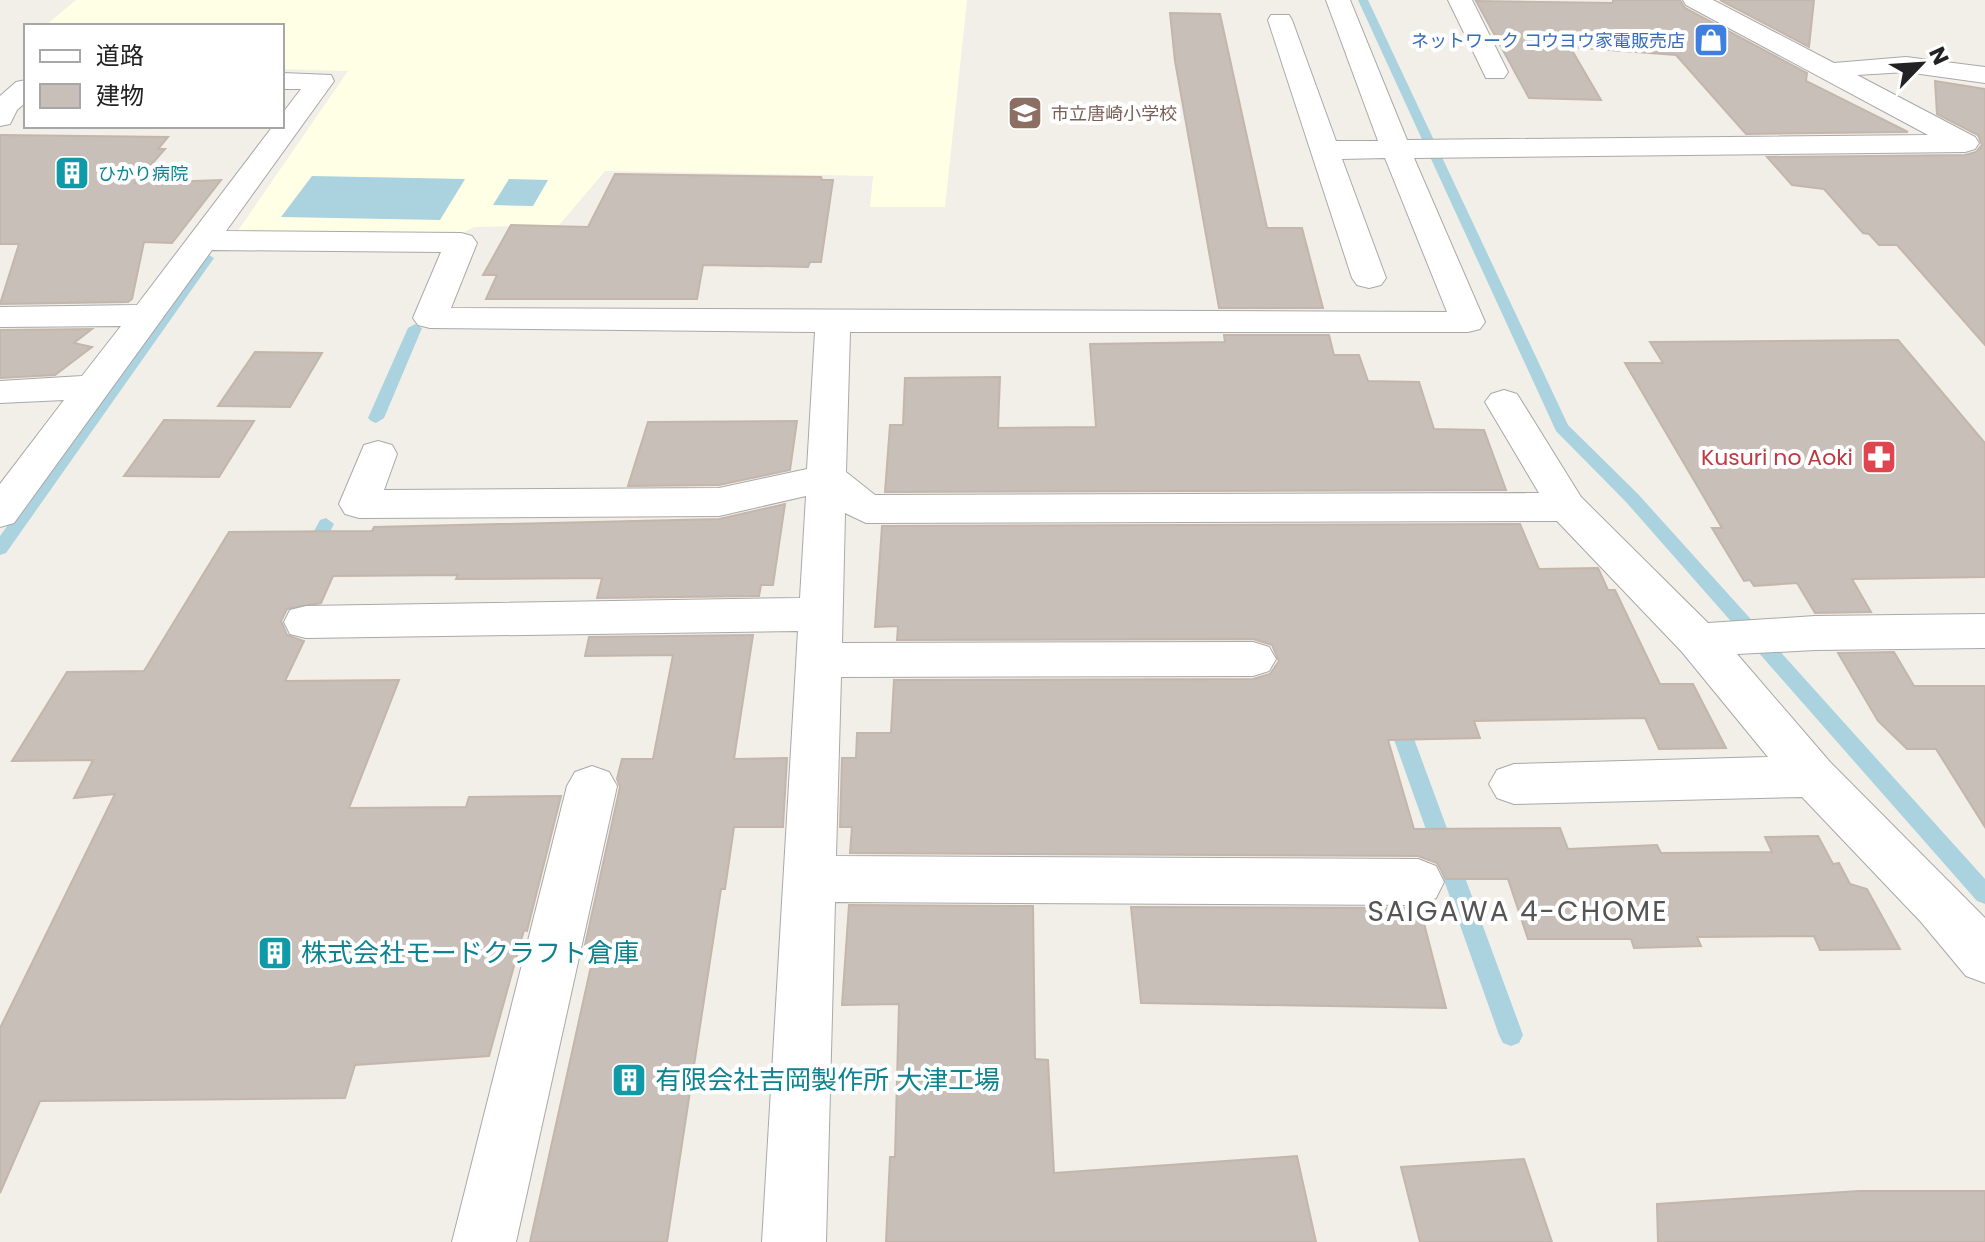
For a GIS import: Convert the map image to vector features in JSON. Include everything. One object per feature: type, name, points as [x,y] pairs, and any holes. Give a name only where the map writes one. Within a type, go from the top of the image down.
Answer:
[{"type":"street","points":[[202,240],[461,243],[430,318],[833,322],[1468,322],[1338,0]]},
{"type":"street","points":[[1460,0],[1495,72]]},
{"type":"street","points":[[1695,0],[1975,149]]},
{"type":"street","points":[[1280,20],[1369,278]]},
{"type":"street","points":[[1828,72],[1869,63],[1921,63],[1985,75]]},
{"type":"street","points":[[0,79],[24,80]]},
{"type":"street","points":[[0,513],[321,81],[284,81]]},
{"type":"street","points":[[24,90],[4,107],[0,121],[24,124]]},
{"type":"street","points":[[1325,150],[1975,149]]},
{"type":"street","points":[[0,317],[146,315]]},
{"type":"street","points":[[794,1242],[833,322]]},
{"type":"street","points":[[0,392],[93,387]]},
{"type":"street","points":[[1504,402],[1567,507],[1705,639],[1813,776],[1940,905],[1985,958]]},
{"type":"street","points":[[378,454],[359,504],[719,502],[828,478]]},
{"type":"street","points":[[828,478],[866,509],[1567,507]]},
{"type":"street","points":[[306,622],[820,637],[1253,659]]},
{"type":"street","points":[[1705,639],[1792,634],[1985,631]]},
{"type":"street","points":[[1514,784],[1813,776]]},
{"type":"street","points":[[484,1242],[592,786]]},
{"type":"street","points":[[810,879],[1418,882]]},
{"type":"shaded area","points":[[76,0],[967,0],[945,207],[870,207],[873,176],[605,171],[559,225],[474,227],[460,234],[237,232],[348,71],[284,69],[284,24],[47,24]]},
{"type":"water","points":[[312,176],[465,179],[440,220],[281,217]]},
{"type":"water","points":[[509,179],[548,180],[533,206],[493,205]]},
{"type":"building","points":[[1613,0],[1680,0],[1685,8],[1807,73],[1806,81],[1908,132],[1746,134],[1676,55],[1570,47],[1601,100],[1529,98],[1476,1],[1613,3]]},
{"type":"building","points":[[1720,0],[1814,0],[1809,47]]},
{"type":"building","points":[[1170,13],[1220,14],[1267,228],[1302,228],[1323,308],[1219,308],[1175,61]]},
{"type":"building","points":[[1935,81],[1985,89],[1985,345],[1897,245],[1879,245],[1869,234],[1863,233],[1824,189],[1792,185],[1767,157],[1965,155],[1976,152],[1982,145],[1978,135],[1937,114]]},
{"type":"building","points":[[0,135],[168,137],[158,149],[165,149],[135,183],[221,180],[172,243],[144,242],[132,299],[128,302],[0,304],[19,244],[0,244]]},
{"type":"building","points":[[615,174],[821,177],[822,180],[833,180],[821,262],[810,262],[808,267],[703,265],[697,299],[486,299],[497,275],[483,275],[511,225],[588,227]]},
{"type":"building","points":[[92,329],[74,343],[92,347],[55,375],[0,378],[0,330]]},
{"type":"building","points":[[1224,335],[1329,335],[1334,355],[1359,355],[1368,381],[1419,382],[1434,429],[1484,430],[1506,490],[885,492],[890,425],[903,425],[905,378],[1000,377],[998,428],[1096,427],[1090,344],[1225,342]]},
{"type":"building","points":[[1898,340],[1985,443],[1985,577],[1852,579],[1871,612],[1815,613],[1797,583],[1754,586],[1750,580],[1744,581],[1712,528],[1722,528],[1625,363],[1663,363],[1650,342]]},
{"type":"building","points":[[255,352],[322,353],[290,407],[218,406]]},
{"type":"building","points":[[164,420],[254,421],[219,477],[124,476]]},
{"type":"building","points":[[797,421],[790,470],[719,485],[628,486],[648,422]]},
{"type":"building","points":[[785,504],[773,585],[761,585],[759,596],[597,598],[602,578],[333,576],[321,603],[287,609],[281,621],[287,635],[304,641],[285,681],[399,680],[349,808],[466,807],[469,797],[561,796],[527,931],[524,930],[489,1056],[355,1065],[345,1098],[40,1101],[0,1193],[0,1028],[115,794],[74,798],[93,760],[12,761],[67,672],[144,671],[229,532],[372,531],[374,527],[719,519]]},
{"type":"building","points":[[1520,524],[1539,569],[1598,568],[1608,590],[1615,590],[1660,684],[1693,684],[1726,748],[1659,749],[1645,718],[1474,721],[1480,738],[1388,740],[1414,829],[1560,828],[1568,849],[1657,845],[1661,853],[1772,852],[1765,837],[1818,836],[1833,864],[1839,863],[1850,884],[1867,889],[1900,949],[1820,950],[1814,936],[1697,937],[1701,946],[1634,948],[1631,939],[1528,939],[1508,879],[1446,879],[1437,863],[1418,856],[850,853],[852,827],[840,827],[842,758],[856,758],[857,733],[891,733],[894,680],[1253,679],[1270,674],[1279,661],[1272,645],[1253,639],[897,640],[898,626],[875,627],[882,526]]},
{"type":"building","points":[[753,635],[734,759],[787,758],[783,827],[734,827],[725,889],[721,889],[667,1242],[530,1242],[595,948],[585,945],[620,787],[617,779],[622,759],[653,759],[673,655],[585,656],[589,637]]},
{"type":"building","points":[[1894,652],[1914,686],[1985,686],[1985,827],[1936,749],[1907,749],[1878,721],[1838,653]]},
{"type":"building","points":[[849,905],[1033,906],[1035,1059],[1048,1060],[1054,1173],[1297,1156],[1316,1242],[886,1242],[890,1157],[895,1157],[899,1004],[842,1005]]},
{"type":"building","points":[[1131,907],[1420,908],[1446,1008],[1141,1003]]},
{"type":"building","points":[[1524,1159],[1552,1242],[1420,1242],[1401,1167]]},
{"type":"building","points":[[1859,1191],[1985,1191],[1985,1242],[1658,1242],[1657,1204]]},
{"type":"waterway","points":[[1363,0],[1561,427],[1632,498],[1985,894]]},
{"type":"waterway","points":[[0,549],[207,258]]},
{"type":"waterway","points":[[376,418],[415,328]]},
{"type":"waterway","points":[[311,553],[326,524]]},
{"type":"waterway","points":[[1396,717],[1511,1035]]},
{"type":"place","name":"ネットワーク コウヨウ家電販売店","points":[[1711,40]]},
{"type":"place","name":"市立唐崎小学校","points":[[1025,113]]},
{"type":"place","name":"ひかり病院","points":[[72,173]]},
{"type":"place","name":"Kusuri no Aoki","points":[[1879,457]]},
{"type":"place","name":"株式会社モードクラフト倉庫","points":[[275,953]]},
{"type":"place","name":"有限会社吉岡製作所 大津工場","points":[[629,1080]]},
{"type":"district","name":"SAIGAWA 4-CHOME","points":[[1518,911]]}]
